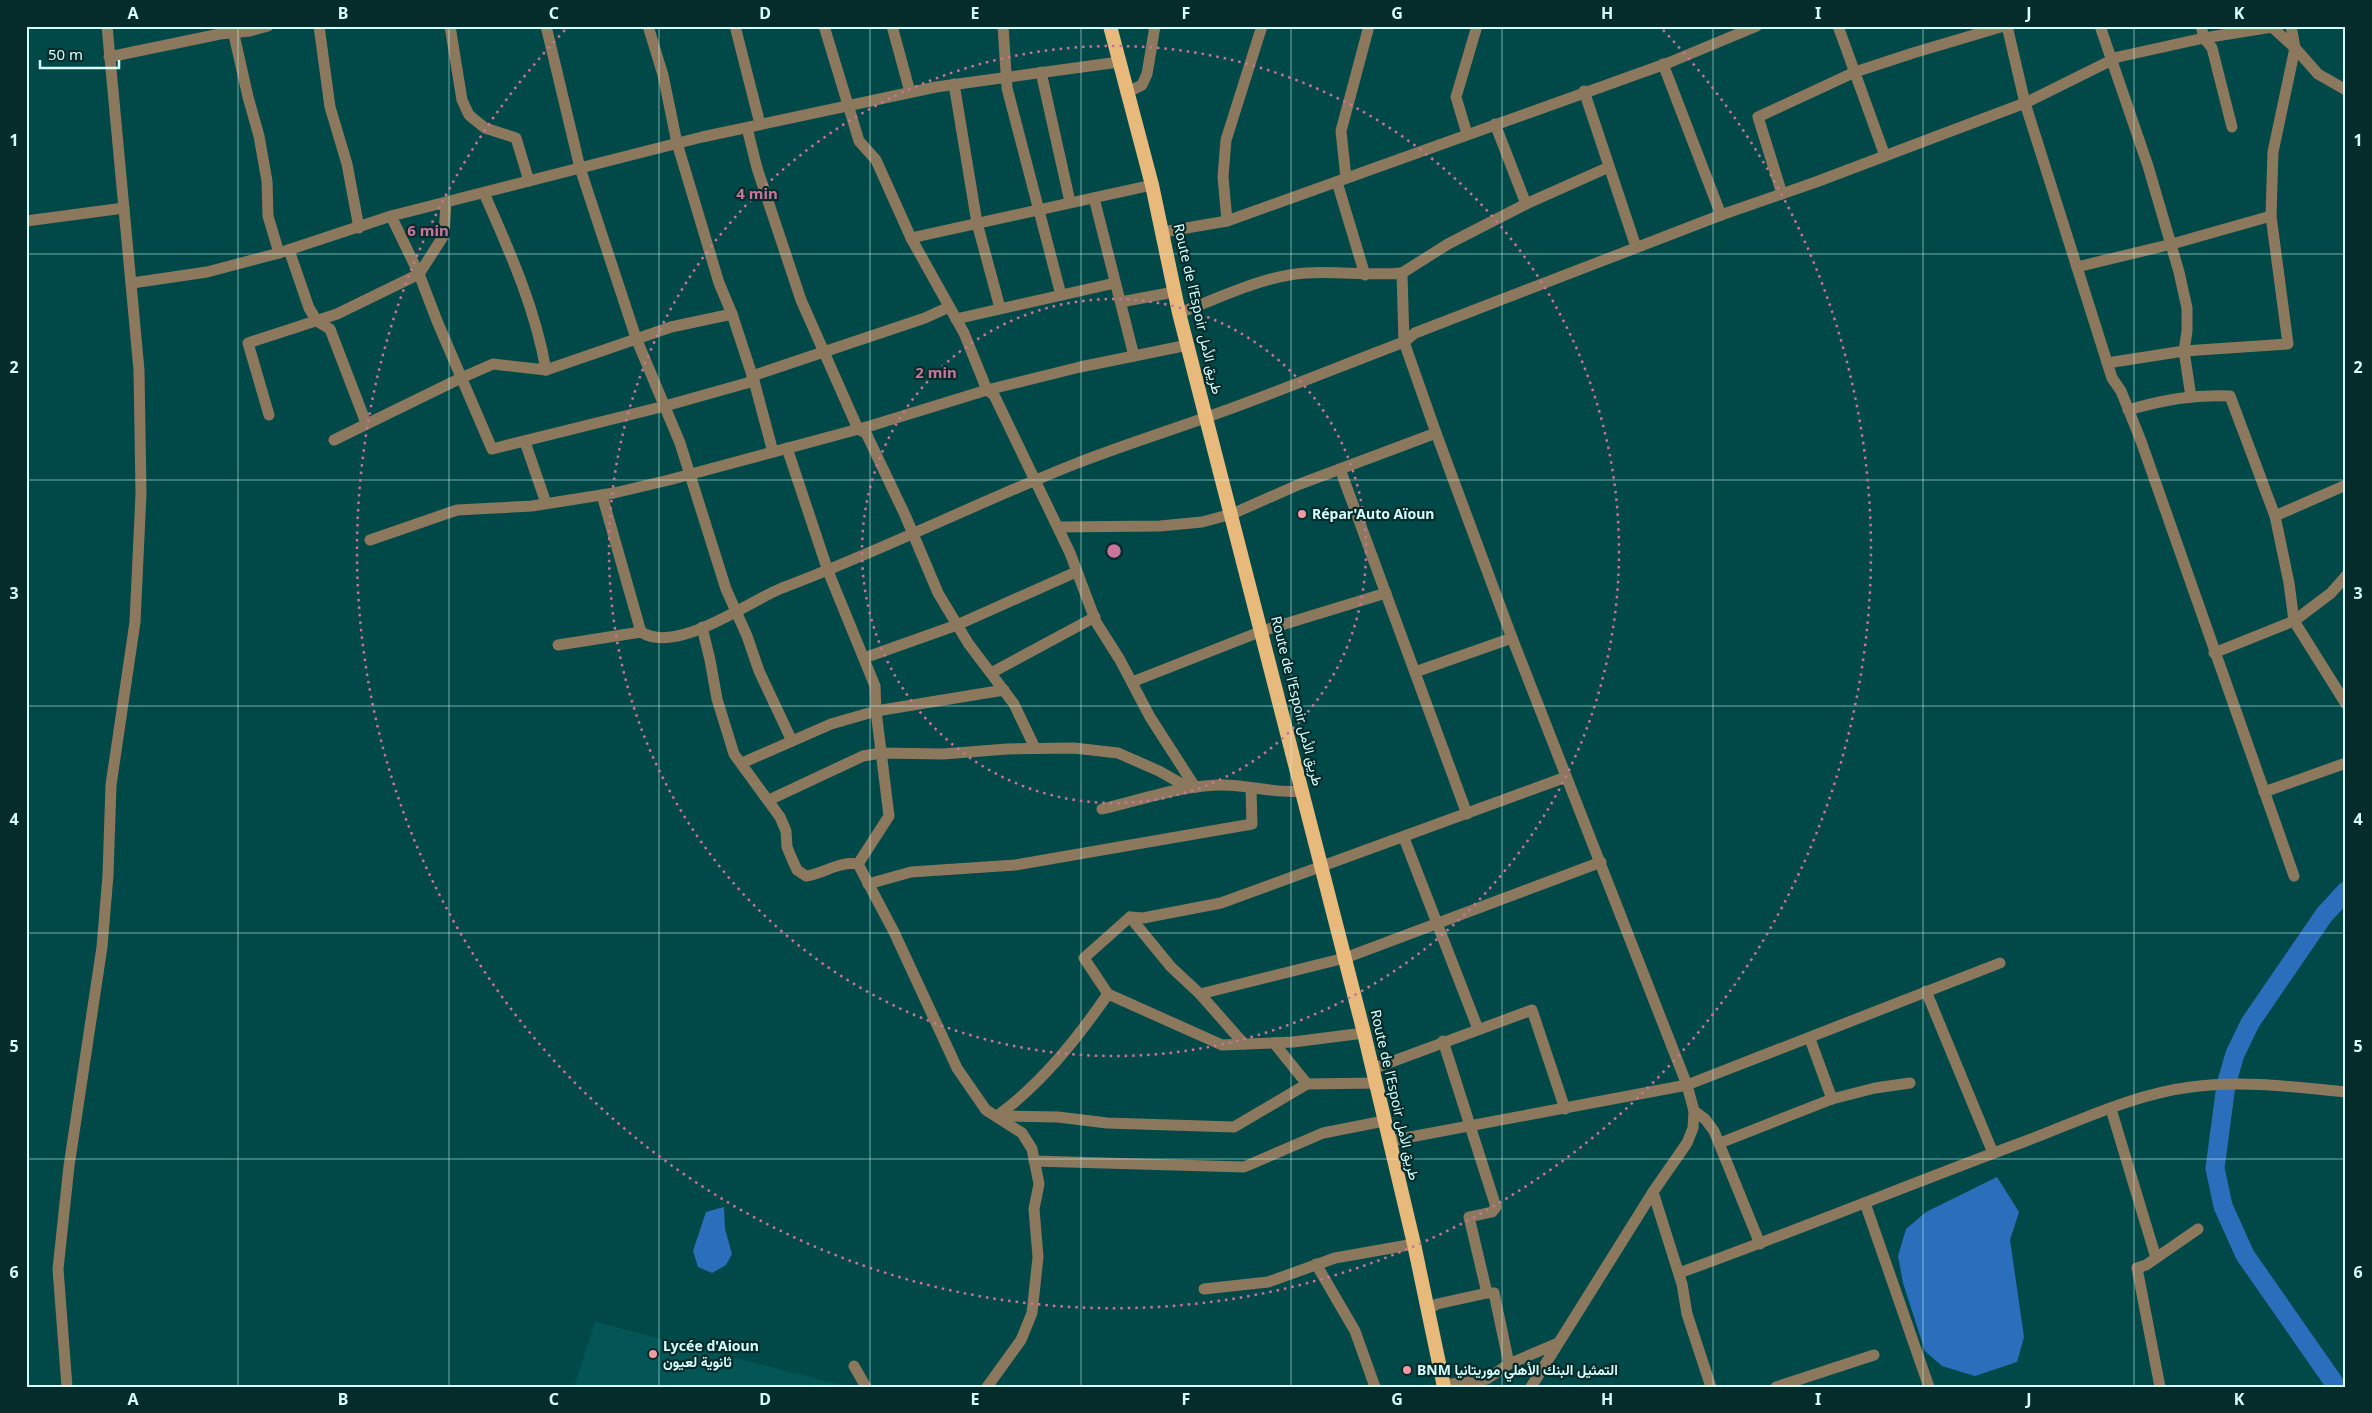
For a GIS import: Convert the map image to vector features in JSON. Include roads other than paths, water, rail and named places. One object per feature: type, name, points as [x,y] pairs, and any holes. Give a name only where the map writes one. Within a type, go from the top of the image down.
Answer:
[{"type":"highway","name":"Route de l’Espoir طريق الأمل","points":[[1110,26],[1126,93],[1152,185],[1179,314],[1364,1033],[1414,1244],[1444,1386]]},
{"type":"street","points":[[67,1387],[58,1269],[68,1166],[102,947],[108,875],[111,785],[135,622],[141,503],[139,370],[107,26]]},
{"type":"street","points":[[109,57],[233,29],[268,26]]},
{"type":"street","points":[[319,26],[330,107],[346,164],[359,228]]},
{"type":"street","points":[[450,26],[462,100],[469,115],[485,128],[516,138],[529,181]]},
{"type":"street","points":[[546,26],[580,168],[636,338],[680,443],[688,474],[723,581],[737,611],[759,671],[792,741]]},
{"type":"street","points":[[648,26],[664,76],[677,143],[719,283],[732,314],[753,378],[773,452]]},
{"type":"street","points":[[735,26],[760,124]]},
{"type":"street","points":[[824,26],[859,140],[876,160],[911,238],[964,333],[987,390],[994,395],[1070,553],[1095,618],[1150,717],[1195,787]]},
{"type":"street","points":[[892,26],[910,92]]},
{"type":"street","points":[[1003,26],[1007,88],[1061,295]]},
{"type":"street","points":[[1126,93],[1142,85],[1147,74],[1155,26]]},
{"type":"street","points":[[1227,221],[1223,177],[1226,140],[1262,26]]},
{"type":"street","points":[[1365,275],[1341,180],[1341,131],[1369,26]]},
{"type":"street","points":[[1467,134],[1456,97],[1477,26]]},
{"type":"street","points":[[1163,232],[1227,221],[1663,64],[1741,29],[1757,26]]},
{"type":"street","points":[[1838,26],[1886,156]]},
{"type":"street","points":[[1782,194],[1758,117],[1855,72],[1913,52],[2005,26],[2026,104],[2112,378],[2121,391],[2128,410],[2294,876]]},
{"type":"street","points":[[2100,26],[2113,60],[2172,244],[2187,308],[2187,331],[2184,351],[2191,397]]},
{"type":"street","points":[[2200,26],[2204,38],[2212,48],[2232,127]]},
{"type":"street","points":[[2107,362],[2184,351],[2288,344],[2271,216],[2273,152],[2295,48],[2291,26]]},
{"type":"street","points":[[558,646],[641,632],[648,636],[667,638],[702,627],[779,589],[828,571],[912,532],[1036,480],[1404,342],[1415,333],[1527,292],[1636,247],[2026,104],[2118,57],[2204,38],[2272,27],[2295,48],[2318,74],[2346,90]]},
{"type":"street","points":[[233,29],[259,136],[267,181],[268,216],[309,308],[317,321],[330,329],[366,423]]},
{"type":"street","points":[[132,283],[207,272],[284,251],[392,216],[677,143],[760,124],[954,84],[1119,62]]},
{"type":"street","points":[[1663,64],[1721,215]]},
{"type":"street","points":[[1042,72],[1070,202]]},
{"type":"street","points":[[954,84],[977,223],[1000,308]]},
{"type":"street","points":[[1584,91],[1636,247]]},
{"type":"street","points":[[1495,124],[1526,204]]},
{"type":"street","points":[[747,128],[757,168],[801,300],[858,429],[866,433],[938,593],[957,625],[1014,704],[1035,748]]},
{"type":"street","points":[[1179,314],[1268,280],[1306,273],[1365,275],[1402,273],[1448,244],[1526,204],[1609,168]]},
{"type":"street","points":[[911,238],[1152,185]]},
{"type":"street","points":[[484,192],[517,270],[541,342],[546,370]]},
{"type":"street","points":[[1094,198],[1134,356]]},
{"type":"street","points":[[269,415],[248,343],[317,321],[368,300],[420,274],[444,235],[446,202]]},
{"type":"street","points":[[26,221],[124,208]]},
{"type":"street","points":[[392,216],[420,274],[461,378],[492,449],[665,406],[753,378],[824,351],[916,321],[949,307]]},
{"type":"street","points":[[2077,267],[2172,244],[2271,216]]},
{"type":"street","points":[[1402,273],[1404,342],[1512,638],[1687,1085],[1694,1111],[1693,1128],[1687,1143],[1531,1387]]},
{"type":"street","points":[[956,319],[1115,283]]},
{"type":"street","points":[[1121,302],[1174,292]]},
{"type":"street","points":[[334,440],[366,423],[493,364],[546,370],[671,327],[732,314]]},
{"type":"street","points":[[370,540],[457,510],[546,503],[602,494],[688,474],[858,429],[987,390],[1134,356],[1188,346]]},
{"type":"street","points":[[2128,410],[2168,399],[2230,396],[2275,516],[2290,583],[2294,620],[2346,704]]},
{"type":"street","points":[[1058,527],[1160,526],[1202,522],[1232,514],[1340,469],[1436,433]]},
{"type":"street","points":[[525,442],[546,503]]},
{"type":"street","points":[[787,448],[828,571],[875,686],[876,711],[889,816],[858,864]]},
{"type":"street","points":[[1340,469],[1467,814]]},
{"type":"street","points":[[2275,516],[2346,485]]},
{"type":"street","points":[[602,494],[641,632]]},
{"type":"street","points":[[864,658],[957,625],[1076,572]]},
{"type":"street","points":[[2214,653],[2294,620],[2331,592],[2346,576]]},
{"type":"street","points":[[1132,682],[1262,632],[1386,593]]},
{"type":"street","points":[[990,673],[1095,618]]},
{"type":"street","points":[[702,627],[717,699],[734,754],[780,817],[786,831],[787,846],[798,870],[806,876],[818,874],[840,864],[858,864]]},
{"type":"street","points":[[1414,672],[1512,638]]},
{"type":"street","points":[[742,763],[831,724],[876,711],[1004,690]]},
{"type":"street","points":[[769,800],[863,756],[881,754],[943,754],[1035,748],[1074,748],[1118,753],[1159,771],[1182,784],[1195,787]]},
{"type":"street","points":[[2264,792],[2346,762]]},
{"type":"street","points":[[1364,1033],[1222,1045],[1108,994],[1084,958],[1130,917],[1143,918],[1221,903],[1404,838],[1566,777]]},
{"type":"street","points":[[1102,809],[1195,787],[1223,785],[1282,793],[1303,791]]},
{"type":"street","points":[[868,884],[911,872],[1015,865],[1252,824],[1252,789]]},
{"type":"street","points":[[1404,838],[1478,1029]]},
{"type":"street","points":[[1200,994],[1345,958],[1438,925],[1601,862]]},
{"type":"street","points":[[858,864],[894,932],[957,1068],[986,1110],[1022,1133],[1032,1149],[1038,1184],[1034,1209],[1038,1257],[1032,1314],[1021,1340],[987,1387]]},
{"type":"street","points":[[1130,917],[1171,967],[1200,994],[1244,1044]]},
{"type":"street","points":[[1389,1141],[1687,1085],[1810,1039],[2000,963]]},
{"type":"street","points":[[1926,991],[1993,1153]]},
{"type":"street","points":[[997,1116],[1024,1096],[1056,1062],[1081,1033],[1108,994]]},
{"type":"street","points":[[1372,1069],[1443,1041],[1532,1010],[1565,1109]]},
{"type":"street","points":[[1810,1039],[1832,1100]]},
{"type":"street","points":[[1443,1041],[1496,1207],[1492,1212],[1469,1217],[1487,1293]]},
{"type":"street","points":[[1274,1042],[1307,1084]]},
{"type":"street","points":[[1720,1143],[1856,1092],[1910,1082]]},
{"type":"street","points":[[997,1116],[1058,1117],[1107,1123],[1234,1128],[1307,1084],[1376,1083]]},
{"type":"street","points":[[1679,1273],[2148,1096],[2192,1086],[2226,1084],[2300,1087],[2346,1092]]},
{"type":"street","points":[[2111,1109],[2156,1258]]},
{"type":"street","points":[[1694,1111],[1710,1125],[1720,1143],[1760,1244]]},
{"type":"street","points":[[1034,1162],[1244,1167],[1323,1133],[1384,1121]]},
{"type":"street","points":[[1654,1192],[1679,1273],[1686,1314],[1711,1387]]},
{"type":"street","points":[[1865,1203],[1929,1387]]},
{"type":"street","points":[[2160,1387],[2137,1268],[2146,1265],[2198,1229]]},
{"type":"street","points":[[1204,1289],[1268,1282],[1335,1258],[1414,1244]]},
{"type":"street","points":[[1316,1264],[1356,1331],[1375,1387]]},
{"type":"street","points":[[1427,1310],[1437,1304],[1494,1293],[1510,1364]]},
{"type":"street","points":[[1444,1386],[1487,1379],[1510,1364],[1558,1343]]},
{"type":"street","points":[[1776,1387],[1874,1355]]},
{"type":"street","points":[[854,1366],[866,1387]]},
{"type":"water","points":[[1997,1177],[2019,1212],[2010,1240],[2024,1337],[2017,1362],[1975,1376],[1942,1366],[1925,1351],[1903,1283],[1898,1256],[1906,1229],[1926,1212]]},
{"type":"water","points":[[724,1207],[725,1229],[732,1254],[726,1265],[712,1273],[698,1267],[693,1251],[706,1212]]},
{"type":"waterway","points":[[2337,1387],[2245,1255],[2223,1206],[2215,1168],[2226,1085],[2235,1054],[2250,1023],[2324,915],[2346,891]]},
{"type":"place","name":"Répar'Auto Aïoun","points":[[1302,514]]},
{"type":"place","name":"Lycée d'Aioun ثانوية لعيون","points":[[653,1354]]},
{"type":"place","name":"BNM التمثيل البنك الأهلي موريتانيا","points":[[1407,1370]]}]
